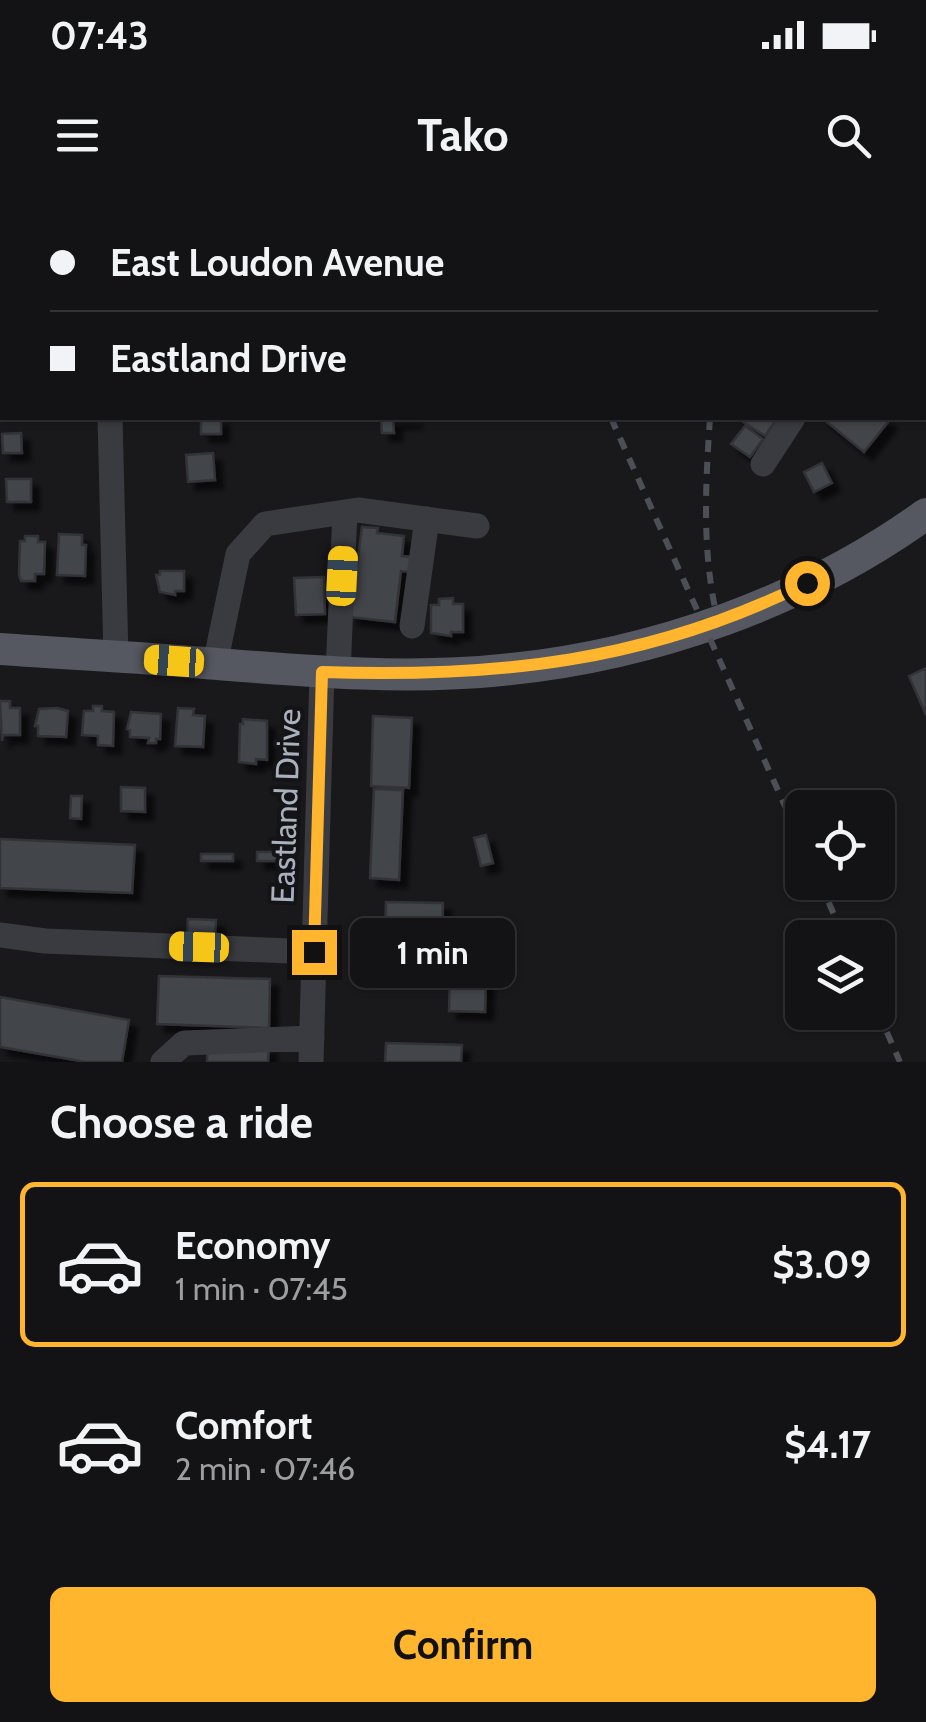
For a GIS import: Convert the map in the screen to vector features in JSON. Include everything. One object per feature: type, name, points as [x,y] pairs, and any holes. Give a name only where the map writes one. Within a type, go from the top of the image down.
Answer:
[{"type":"main road","points":[[0,650],[330,672],[416,675],[502,670],[642,646],[732,616],[860,556],[926,514]]},
{"type":"street","points":[[110,420],[116,657]]},
{"type":"street","points":[[763,464],[793,420]]},
{"type":"street","points":[[215,664],[238,554],[265,524],[358,510],[477,526]]},
{"type":"street","name":"Eastland Drive","points":[[311,1050],[330,672],[345,512]]},
{"type":"street","points":[[412,626],[427,519]]},
{"type":"street","points":[[0,935],[45,941],[314,952]]},
{"type":"street","points":[[163,1062],[184,1042],[311,1050]]},
{"type":"building","points":[[201,420],[221,420],[221,434],[201,434]]},
{"type":"building","points":[[381,420],[414,420],[393,421],[394,433],[382,433]]},
{"type":"building","points":[[740,420],[776,420],[765,436]]},
{"type":"building","points":[[824,420],[887,420],[864,452]]},
{"type":"building","points":[[745,426],[763,439],[750,457],[731,444]]},
{"type":"building","points":[[21,433],[22,453],[3,453],[2,434]]},
{"type":"building","points":[[213,453],[215,480],[188,482],[186,455]]},
{"type":"building","points":[[822,463],[832,483],[814,492],[804,472]]},
{"type":"building","points":[[6,479],[31,479],[31,502],[7,502]]},
{"type":"building","points":[[362,527],[404,536],[402,556],[414,557],[412,572],[401,571],[395,622],[350,617]]},
{"type":"building","points":[[59,534],[82,535],[82,545],[86,545],[85,576],[57,575]]},
{"type":"building","points":[[25,536],[38,536],[38,542],[45,542],[44,574],[35,574],[35,581],[21,581],[19,575],[20,541],[25,541]]},
{"type":"building","points":[[160,571],[184,571],[184,591],[175,591],[175,595],[160,592],[156,575]]},
{"type":"building","points":[[324,577],[325,614],[296,615],[294,578]]},
{"type":"building","points":[[453,598],[453,604],[463,604],[463,632],[451,632],[451,636],[431,633],[431,605],[439,605],[439,599]]},
{"type":"building","points":[[926,668],[926,715],[909,676]]},
{"type":"building","points":[[0,701],[10,701],[10,708],[20,708],[20,735],[3,735],[2,741]]},
{"type":"building","points":[[93,706],[114,712],[113,746],[98,745],[98,736],[82,735],[84,711],[93,711]]},
{"type":"building","points":[[178,708],[194,709],[193,715],[205,716],[203,747],[175,746]]},
{"type":"building","points":[[39,709],[68,711],[66,737],[38,736],[35,726]]},
{"type":"building","points":[[131,712],[161,714],[160,739],[156,743],[148,743],[149,738],[130,737],[127,729]]},
{"type":"building","points":[[373,716],[412,718],[409,788],[371,786]]},
{"type":"building","points":[[243,719],[267,721],[267,760],[256,759],[256,764],[239,762]]},
{"type":"building","points":[[121,787],[145,788],[145,812],[121,811]]},
{"type":"building","points":[[374,789],[403,790],[399,880],[370,878]]},
{"type":"building","points":[[71,796],[82,796],[81,819],[70,818]]},
{"type":"building","points":[[486,835],[493,863],[481,866],[474,838]]},
{"type":"building","points":[[0,839],[135,845],[132,893],[0,888]]},
{"type":"building","points":[[257,852],[286,852],[286,861],[257,861]]},
{"type":"building","points":[[201,854],[233,854],[233,861],[201,861]]},
{"type":"building","points":[[386,902],[443,903],[442,941],[432,941],[432,951],[420,951],[420,940],[385,939]]},
{"type":"building","points":[[188,919],[216,920],[215,936],[187,935]]},
{"type":"building","points":[[451,943],[487,944],[485,1012],[449,1011]]},
{"type":"building","points":[[159,976],[270,979],[269,1028],[157,1024]]},
{"type":"building","points":[[0,997],[129,1020],[122,1062],[86,1062],[0,1047]]},
{"type":"building","points":[[208,1043],[269,1046],[268,1062],[207,1062]]},
{"type":"building","points":[[386,1043],[462,1045],[461,1062],[385,1062]]},
{"type":"railway","points":[[612,420],[785,806]]},
{"type":"railway","points":[[710,420],[708,555],[722,636]]},
{"type":"railway","points":[[828,900],[836,920]]},
{"type":"railway","points":[[886,1030],[900,1062]]},
{"type":"route","points":[[314,952],[322,672],[416,675],[536,666],[642,646],[732,616],[807,583]]}]
